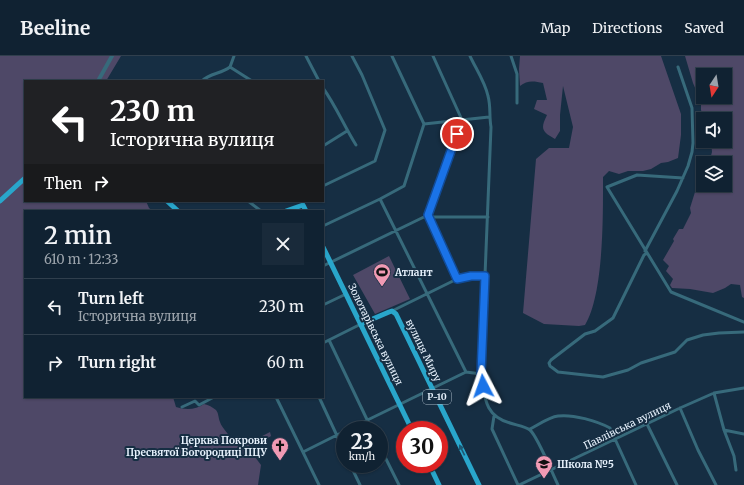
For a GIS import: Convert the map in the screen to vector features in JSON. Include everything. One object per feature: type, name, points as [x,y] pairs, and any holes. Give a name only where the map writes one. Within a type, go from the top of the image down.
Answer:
[{"type":"main road","points":[[0,201],[24,179]]},
{"type":"main road","points":[[169,202],[177,210]]},
{"type":"main road","points":[[288,210],[302,203]]},
{"type":"main road","name":"Золотарівська вулиця","points":[[324,249],[408,421]]},
{"type":"main road","points":[[361,324],[392,311]]},
{"type":"main road","name":"вулиця Миру","points":[[392,311],[396,314],[479,485]]},
{"type":"main road","points":[[433,473],[439,485]]},
{"type":"street","points":[[99,80],[112,56]]},
{"type":"street","points":[[203,80],[207,76],[224,72],[230,67],[234,56]]},
{"type":"street","points":[[306,56],[318,80]]},
{"type":"street","points":[[324,186],[375,161],[385,130],[362,75],[352,56]]},
{"type":"street","points":[[324,226],[404,186],[424,124],[392,56]]},
{"type":"street","points":[[432,56],[462,120],[428,215],[457,279]]},
{"type":"street","points":[[470,56],[488,95],[491,113],[489,117],[491,126],[481,374],[486,400],[489,410],[494,416],[503,421],[530,429],[536,438],[558,485]]},
{"type":"street","points":[[511,56],[517,74],[517,103]]},
{"type":"street","points":[[230,67],[250,80]]},
{"type":"street","points":[[678,67],[692,108],[693,144],[688,166],[683,178],[613,318],[595,331],[585,334],[549,363],[550,366],[558,372],[603,377],[628,370],[641,363],[675,352],[687,340],[719,332],[744,332]]},
{"type":"street","points":[[324,89],[333,102],[347,131],[356,145]]},
{"type":"street","points":[[424,124],[489,117]]},
{"type":"street","points":[[324,145],[347,131]]},
{"type":"street","points":[[683,178],[637,176],[607,187],[671,292],[744,322]]},
{"type":"street","points":[[380,199],[466,372]]},
{"type":"street","points":[[249,202],[261,210]]},
{"type":"street","points":[[324,265],[428,215],[432,217],[488,217]]},
{"type":"street","points":[[392,311],[457,279],[471,276],[485,276]]},
{"type":"street","points":[[324,305],[346,294]]},
{"type":"street","points":[[324,342],[361,324]]},
{"type":"street","points":[[329,340],[367,420],[466,372],[481,374]]},
{"type":"street","name":"Павлівська вулиця","points":[[519,485],[714,393],[744,388]]},
{"type":"street","points":[[714,393],[724,430],[734,456],[736,470]]},
{"type":"street","points":[[182,407],[195,402],[199,404],[212,398]]},
{"type":"street","points":[[276,398],[319,485]]},
{"type":"street","points":[[319,398],[336,433]]},
{"type":"street","points":[[680,408],[716,485]]},
{"type":"street","points":[[494,416],[492,430],[519,485]]},
{"type":"street","points":[[530,429],[558,416],[593,420],[610,428],[614,440],[636,485]]},
{"type":"street","points":[[647,424],[677,485]]},
{"type":"street","points":[[724,430],[744,434]]},
{"type":"street","points":[[303,452],[336,436]]},
{"type":"street","points":[[388,463],[399,485]]},
{"type":"street","points":[[354,473],[360,485]]},
{"type":"shaded area","points":[[0,56],[121,56],[107,80],[24,80],[24,202],[146,202],[152,210],[24,210],[24,398],[173,398],[176,407],[179,408],[190,409],[204,404],[207,405],[217,411],[221,424],[229,436],[230,441],[235,440],[240,446],[243,446],[270,432],[271,436],[249,450],[252,457],[255,457],[261,465],[258,485],[0,485]]},
{"type":"shaded area","points":[[520,56],[661,56],[681,114],[681,135],[678,158],[661,163],[651,169],[643,171],[628,171],[619,174],[609,171],[603,177],[602,232],[599,274],[596,294],[585,325],[544,324],[523,313],[536,159],[549,148],[569,148],[573,127],[563,86],[560,131],[555,139],[545,132],[543,124],[547,115],[534,109],[537,100],[547,100],[543,83],[531,82],[520,86]]},
{"type":"shaded area","points":[[685,56],[744,56],[744,298],[742,297],[740,285],[731,284],[713,293],[672,288],[670,285],[673,279],[666,271],[669,266],[663,260],[674,241],[673,239],[679,229],[683,229],[691,213],[690,208],[696,189],[696,192],[732,192],[732,156],[711,156],[712,148],[732,148],[732,112],[702,112],[701,104],[732,104],[732,68],[696,68],[696,90]]},
{"type":"shaded area","name":"Атлант","points":[[389,256],[410,299],[375,314],[353,275]]},
{"type":"place","name":"Атлант","points":[[382,287]]},
{"type":"place","name":"Церква Покрови Пресвятої Богородиці ПЦУ","points":[[280,461]]},
{"type":"place","name":"Школа №5","points":[[544,479]]},
{"type":"route","points":[[457,134],[428,215],[457,279],[471,276],[485,276],[481,374],[483,386]]}]
